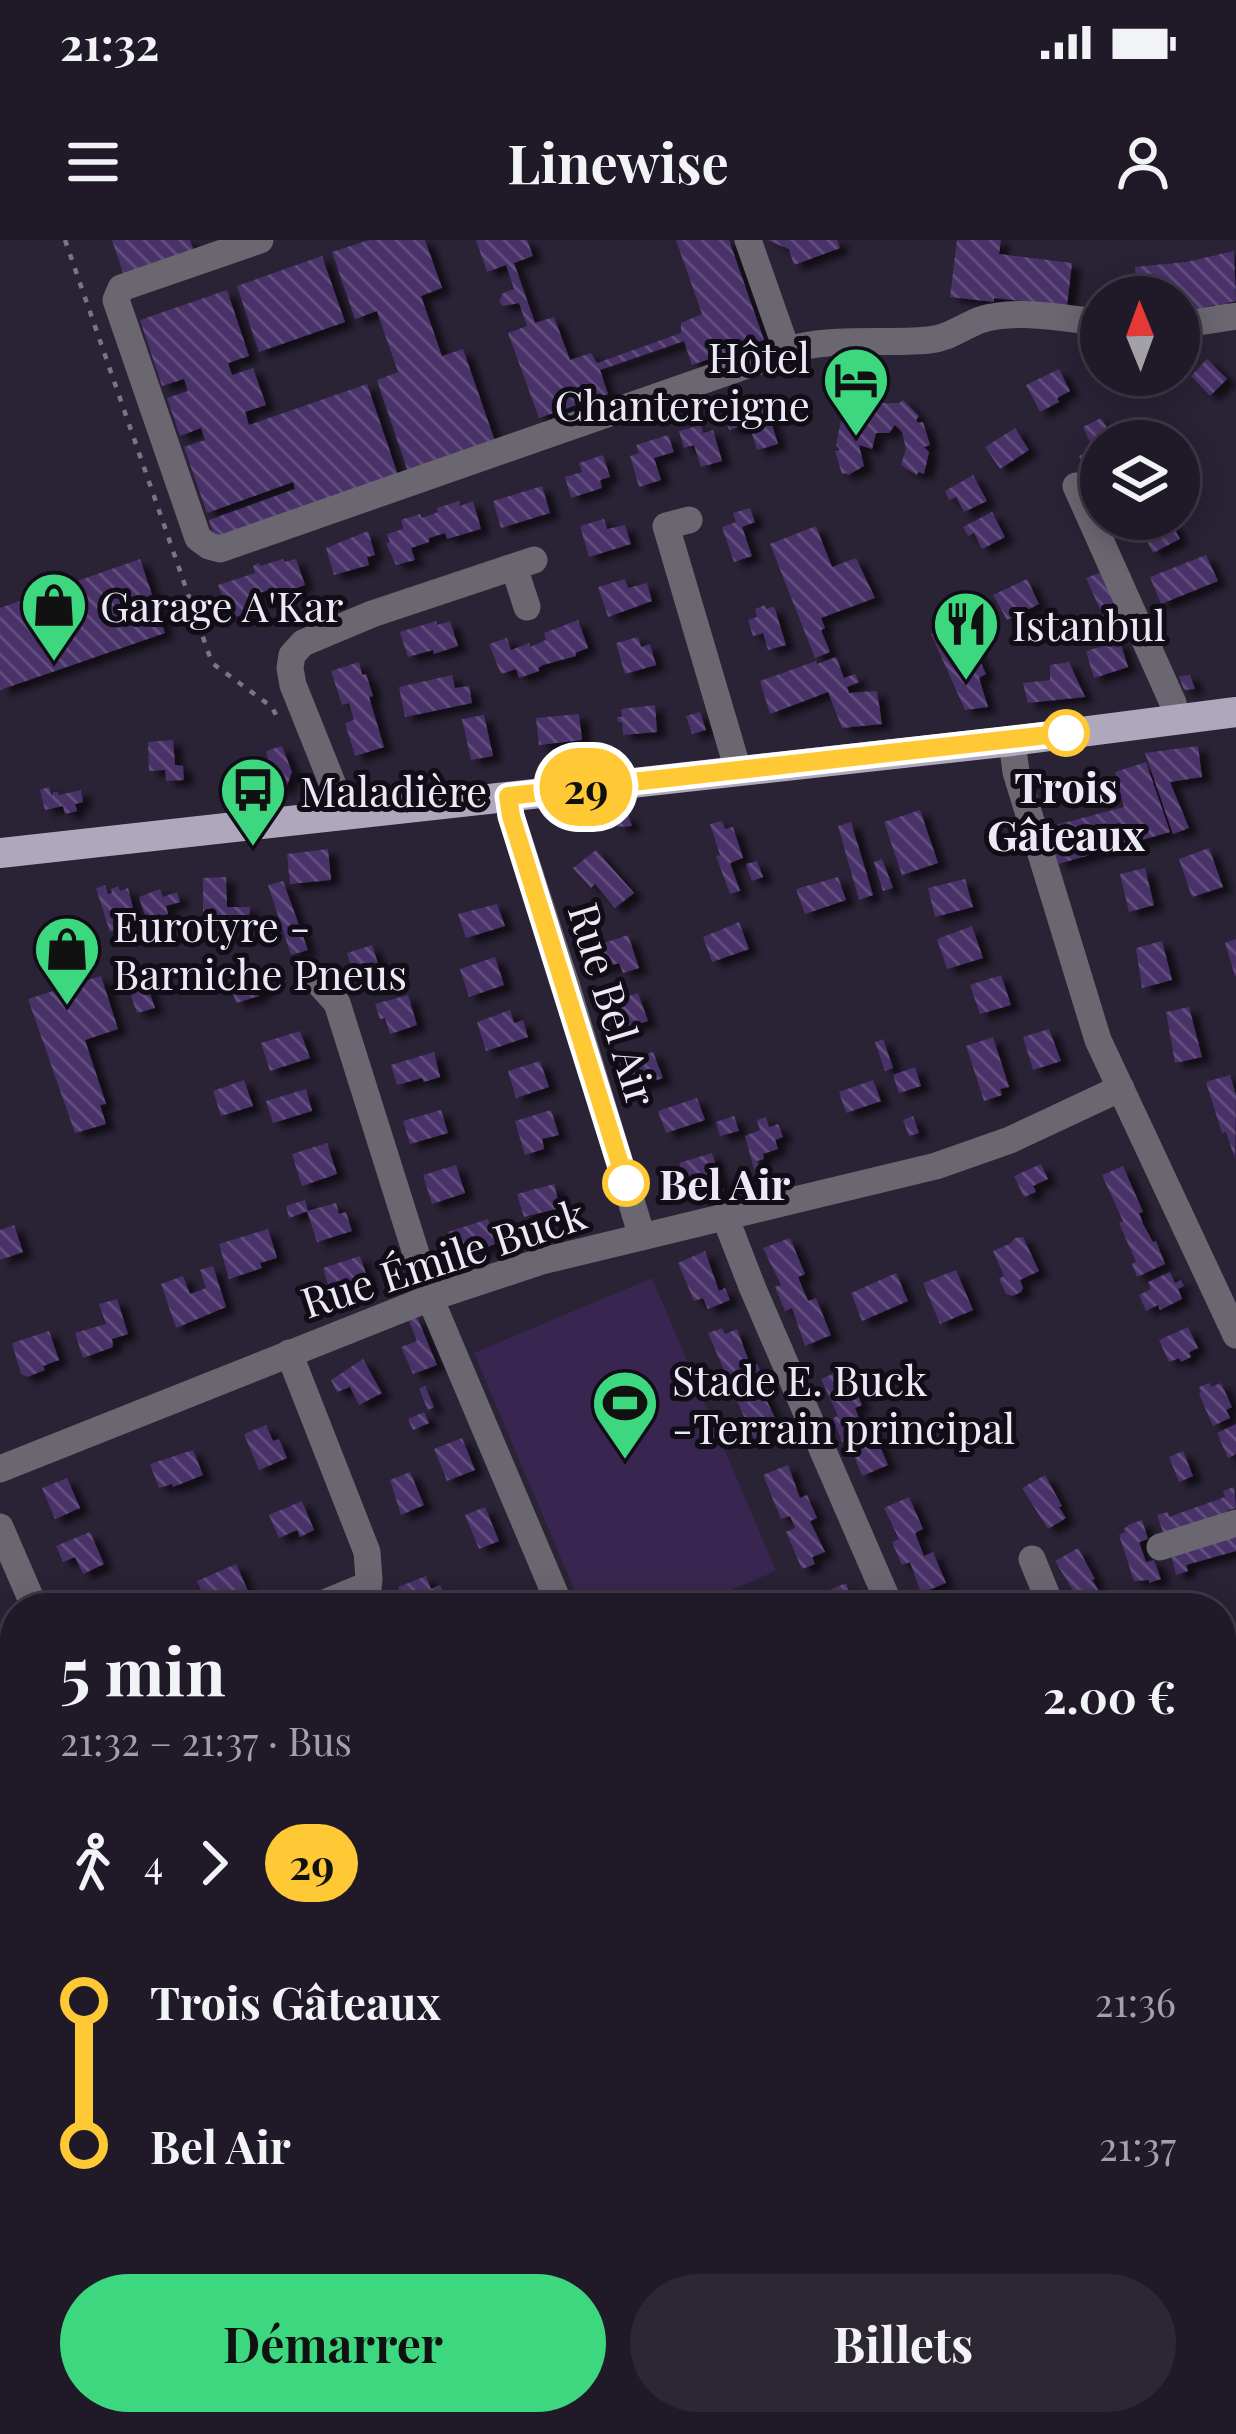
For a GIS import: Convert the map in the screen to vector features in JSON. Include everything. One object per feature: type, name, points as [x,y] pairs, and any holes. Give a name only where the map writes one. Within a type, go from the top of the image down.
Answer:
[{"type":"main road","points":[[0,853],[1236,712]]},
{"type":"street","points":[[260,240],[121,288],[116,301],[198,538],[220,549],[787,351],[828,341],[889,344],[946,338],[980,320],[1008,315],[1080,320]]},
{"type":"street","points":[[748,240],[787,351]]},
{"type":"street","points":[[1200,322],[1236,316]]},
{"type":"street","points":[[1076,486],[1176,719]]},
{"type":"street","points":[[688,520],[666,526],[738,770]]},
{"type":"street","points":[[345,815],[292,685],[292,655],[303,643],[372,614],[524,564],[527,607]]},
{"type":"street","points":[[1012,741],[1016,772],[1098,1040],[1236,1335]]},
{"type":"street","name":"Rue Bel Air","points":[[508,796],[642,1237]]},
{"type":"street","points":[[318,982],[337,1003],[430,1298],[555,1593]]},
{"type":"street","name":"Rue Émile Buck","points":[[0,1469],[430,1298],[542,1262],[936,1166],[1010,1140],[1121,1088]]},
{"type":"street","points":[[725,1217],[885,1593]]},
{"type":"street","points":[[289,1353],[367,1552],[367,1593]]},
{"type":"street","points":[[1160,1547],[1236,1523]]},
{"type":"street","points":[[0,1527],[29,1593]]},
{"type":"street","points":[[1032,1559],[1046,1593]]},
{"type":"shaded area","name":"Stade E. Buck -Terrain principal","points":[[652,1278],[776,1571],[724,1593],[576,1593],[474,1353]]},
{"type":"building","points":[[112,240],[190,240],[195,254],[125,279]]},
{"type":"building","points":[[369,240],[425,240],[442,288],[421,296],[442,356],[463,349],[496,444],[409,475],[377,380],[398,372],[377,311],[355,319],[332,252]]},
{"type":"building","points":[[476,240],[527,240],[533,256],[514,263],[535,323],[554,317],[570,360],[591,353],[597,363],[681,333],[681,323],[702,314],[676,240],[729,240],[764,340],[692,365],[684,341],[600,370],[608,394],[539,418],[508,333],[527,326],[519,303],[503,306],[499,302],[503,293],[514,289],[506,265],[487,272]]},
{"type":"building","points":[[767,240],[837,240],[840,248],[794,265],[789,249]]},
{"type":"building","points":[[957,240],[1001,240],[999,254],[1072,263],[1067,306],[950,297]]},
{"type":"building","points":[[1234,251],[1236,301],[1217,310],[1215,305],[1200,308],[1200,276],[1136,276],[1135,267]]},
{"type":"building","points":[[322,256],[345,322],[259,352],[237,286]]},
{"type":"building","points":[[227,290],[249,356],[228,363],[232,375],[253,368],[266,405],[245,412],[249,425],[367,384],[399,478],[217,543],[209,520],[295,489],[293,482],[207,513],[184,447],[205,440],[201,428],[180,436],[167,398],[188,391],[184,379],[162,386],[140,320]]},
{"type":"building","points":[[1207,359],[1227,379],[1210,396],[1200,385],[1200,366]]},
{"type":"building","points":[[1059,369],[1070,391],[1040,412],[1026,385]]},
{"type":"building","name":"Hôtel Chantereigne","points":[[862,399],[865,403],[903,400],[919,416],[916,420],[923,422],[930,445],[924,447],[929,452],[924,474],[901,465],[906,449],[895,425],[889,433],[876,433],[872,449],[859,445],[864,466],[842,474],[835,451],[840,450],[836,445],[841,421],[846,422],[845,416]]},
{"type":"building","points":[[766,405],[778,444],[757,450],[749,424],[729,430],[724,413]]},
{"type":"building","points":[[701,425],[703,433],[713,430],[722,461],[701,467],[694,445],[684,448],[679,431]]},
{"type":"building","points":[[1015,428],[1029,450],[1000,469],[985,447]]},
{"type":"building","points":[[668,435],[674,452],[654,458],[661,480],[639,487],[630,456],[639,453],[636,445]]},
{"type":"building","points":[[603,455],[610,477],[600,480],[602,488],[571,498],[565,477],[582,472],[579,463]]},
{"type":"building","points":[[973,475],[987,501],[964,512],[956,497],[949,500],[945,491]]},
{"type":"building","points":[[542,486],[550,513],[501,528],[493,501]]},
{"type":"building","points":[[459,501],[460,506],[473,501],[481,529],[447,539],[445,533],[429,538],[411,548],[415,560],[396,565],[387,534],[403,529],[401,520],[420,514],[422,518]]},
{"type":"building","points":[[750,508],[755,522],[742,527],[752,556],[734,562],[722,527],[736,522],[733,513]]},
{"type":"building","points":[[992,512],[1005,537],[982,549],[974,533],[968,536],[963,527]]},
{"type":"building","points":[[604,519],[607,529],[625,525],[631,544],[589,557],[580,526]]},
{"type":"building","points":[[816,526],[832,567],[856,558],[875,598],[821,618],[830,652],[815,658],[770,544]]},
{"type":"building","points":[[368,531],[375,555],[367,557],[369,565],[334,575],[326,548]]},
{"type":"building","points":[[1146,540],[1178,540],[1153,553]]},
{"type":"building","points":[[1206,555],[1218,581],[1161,604],[1150,577]]},
{"type":"building","points":[[140,559],[165,633],[0,690],[0,608]]},
{"type":"building","points":[[296,559],[305,585],[272,597],[269,590],[253,595],[258,609],[230,619],[218,585],[255,573],[253,566],[259,563]]},
{"type":"building","points":[[1102,572],[1116,602],[1100,609],[1086,578]]},
{"type":"building","points":[[625,579],[628,588],[647,583],[652,601],[608,617],[598,587]]},
{"type":"building","points":[[1027,579],[1039,604],[1007,620],[993,595]]},
{"type":"building","points":[[765,605],[766,609],[774,606],[786,645],[768,650],[763,633],[753,636],[748,620],[757,617],[755,609]]},
{"type":"building","points":[[578,620],[588,648],[519,678],[516,669],[501,674],[489,644],[507,638],[511,650],[529,643],[530,647],[546,640],[544,633]]},
{"type":"building","points":[[961,620],[986,674],[979,678],[988,707],[965,710],[931,634]]},
{"type":"building","points":[[436,621],[437,625],[450,621],[458,646],[408,657],[400,632]]},
{"type":"building","points":[[638,637],[641,647],[650,644],[656,665],[625,674],[616,643]]},
{"type":"building","points":[[1120,641],[1128,667],[1094,678],[1086,651]]},
{"type":"building","points":[[836,657],[844,678],[855,674],[859,682],[847,687],[849,693],[877,691],[882,724],[842,728],[828,692],[770,714],[760,681]]},
{"type":"building","points":[[359,662],[373,696],[369,697],[384,747],[355,756],[345,723],[354,720],[349,703],[342,705],[331,671]]},
{"type":"building","points":[[1069,662],[1085,697],[1028,703],[1023,683],[1050,680],[1050,665]]},
{"type":"building","points":[[452,675],[455,688],[469,686],[472,703],[405,717],[399,687]]},
{"type":"building","points":[[1190,675],[1195,689],[1184,690],[1179,676]]},
{"type":"building","points":[[655,705],[657,732],[623,735],[617,717],[622,717],[621,709]]},
{"type":"building","points":[[700,712],[706,730],[692,734],[686,716]]},
{"type":"building","points":[[579,714],[582,740],[539,745],[536,718]]},
{"type":"building","points":[[484,715],[493,756],[471,760],[462,719]]},
{"type":"building","points":[[173,740],[175,765],[183,766],[184,780],[166,781],[165,770],[149,771],[148,742]]},
{"type":"building","points":[[282,746],[292,772],[286,788],[245,793],[242,784],[235,785],[232,774],[270,765],[266,751]]},
{"type":"building","points":[[1198,746],[1202,777],[1170,782],[1189,828],[1173,834],[1145,753]]},
{"type":"building","points":[[1146,762],[1170,832],[1058,864],[1048,827],[1124,807],[1115,772]]},
{"type":"building","points":[[49,787],[52,797],[53,792],[81,790],[83,802],[75,804],[77,811],[65,814],[63,806],[45,810],[40,790]]},
{"type":"building","points":[[920,810],[938,863],[902,875],[884,822]]},
{"type":"building","points":[[628,815],[632,826],[617,827],[616,816]]},
{"type":"building","points":[[722,821],[725,829],[733,827],[743,858],[730,863],[740,891],[730,894],[710,824]]},
{"type":"building","points":[[851,822],[873,895],[859,900],[838,826]]},
{"type":"building","points":[[1209,848],[1223,887],[1192,897],[1179,859]]},
{"type":"building","points":[[328,849],[331,880],[290,884],[287,854]]},
{"type":"building","points":[[596,850],[634,893],[615,908],[573,868]]},
{"type":"building","points":[[882,859],[893,888],[883,891],[874,862]]},
{"type":"building","points":[[757,861],[763,877],[752,881],[746,864]]},
{"type":"building","points":[[1145,868],[1154,905],[1129,912],[1120,874]]},
{"type":"building","points":[[226,877],[227,907],[250,907],[249,921],[203,920],[203,878]]},
{"type":"building","points":[[838,877],[846,900],[805,914],[796,889]]},
{"type":"building","points":[[965,879],[973,907],[935,917],[928,888]]},
{"type":"building","points":[[283,881],[308,950],[291,955],[268,885]]},
{"type":"building","points":[[105,885],[108,894],[118,886],[120,891],[128,888],[132,924],[110,932],[96,888]]},
{"type":"building","points":[[160,889],[163,897],[177,892],[180,902],[166,906],[168,914],[147,921],[139,897]]},
{"type":"building","points":[[497,904],[505,926],[466,938],[458,914]]},
{"type":"building","points":[[739,922],[749,949],[712,962],[703,937]]},
{"type":"building","points":[[972,926],[983,958],[947,969],[937,939]]},
{"type":"building","points":[[628,935],[639,968],[623,973],[619,963],[598,969],[592,947]]},
{"type":"building","points":[[1236,939],[1236,976],[1235,976],[1225,943]]},
{"type":"building","points":[[1162,941],[1172,980],[1142,988],[1136,948]]},
{"type":"building","points":[[372,945],[382,976],[356,984],[347,953]]},
{"type":"building","points":[[495,957],[504,985],[469,997],[460,969]]},
{"type":"building","points":[[246,964],[254,981],[261,979],[264,991],[236,1003],[226,969]]},
{"type":"building","points":[[1001,975],[1011,1005],[980,1014],[970,985]]},
{"type":"building","points":[[101,976],[118,1029],[85,1040],[106,1104],[100,1105],[106,1124],[75,1133],[28,999]]},
{"type":"building","points":[[146,982],[155,1008],[137,1013],[128,987]]},
{"type":"building","points":[[638,993],[648,1021],[613,1032],[607,1003]]},
{"type":"building","points":[[408,995],[417,1025],[390,1034],[375,1004]]},
{"type":"building","points":[[1189,1007],[1202,1057],[1175,1063],[1166,1012]]},
{"type":"building","points":[[510,1010],[514,1023],[523,1020],[528,1037],[486,1051],[477,1022]]},
{"type":"building","points":[[1049,1029],[1061,1061],[1033,1070],[1023,1037]]},
{"type":"building","points":[[300,1031],[310,1058],[270,1071],[261,1043]]},
{"type":"building","points":[[993,1037],[1009,1087],[984,1101],[966,1046]]},
{"type":"building","points":[[883,1039],[893,1068],[885,1071],[875,1042]]},
{"type":"building","points":[[434,1052],[440,1077],[397,1085],[391,1065]]},
{"type":"building","points":[[653,1052],[663,1078],[636,1087],[628,1060]]},
{"type":"building","points":[[540,1061],[549,1087],[516,1098],[508,1071]]},
{"type":"building","points":[[915,1067],[921,1086],[899,1093],[893,1075]]},
{"type":"building","points":[[1230,1075],[1236,1095],[1235,1159],[1206,1082]]},
{"type":"building","points":[[244,1080],[253,1106],[221,1116],[213,1091]]},
{"type":"building","points":[[873,1080],[881,1101],[846,1113],[839,1092]]},
{"type":"building","points":[[306,1089],[312,1111],[273,1123],[266,1101]]},
{"type":"building","points":[[697,1098],[705,1120],[666,1133],[658,1111]]},
{"type":"building","points":[[441,1110],[448,1133],[410,1144],[403,1121]]},
{"type":"building","points":[[551,1110],[559,1135],[542,1139],[544,1149],[525,1155],[515,1121]]},
{"type":"building","points":[[734,1116],[739,1131],[720,1136],[716,1122]]},
{"type":"building","points":[[913,1116],[919,1133],[909,1136],[903,1120]]},
{"type":"building","points":[[766,1117],[769,1127],[778,1124],[783,1137],[775,1140],[778,1149],[757,1161],[764,1182],[759,1187],[745,1136],[760,1130],[757,1120]]},
{"type":"building","points":[[327,1143],[337,1174],[302,1186],[292,1154]]},
{"type":"building","points":[[712,1153],[724,1191],[702,1198],[695,1178],[685,1181],[679,1163]]},
{"type":"building","points":[[1041,1164],[1048,1179],[1024,1197],[1014,1176]]},
{"type":"building","points":[[456,1165],[465,1193],[432,1204],[423,1175]]},
{"type":"building","points":[[1123,1166],[1143,1212],[1139,1213],[1143,1224],[1165,1264],[1137,1277],[1132,1264],[1136,1262],[1119,1223],[1123,1221],[1102,1175]]},
{"type":"building","points":[[554,1184],[560,1208],[524,1217],[517,1194]]},
{"type":"building","points":[[305,1200],[308,1211],[289,1218],[286,1206]]},
{"type":"building","points":[[336,1203],[339,1214],[346,1212],[352,1231],[317,1242],[307,1211]]},
{"type":"building","points":[[488,1219],[495,1244],[458,1251],[448,1232]]},
{"type":"building","points":[[14,1225],[23,1252],[0,1260],[0,1230]]},
{"type":"building","points":[[268,1229],[277,1258],[229,1279],[219,1244]]},
{"type":"building","points":[[1023,1237],[1039,1271],[1020,1280],[1021,1292],[1012,1296],[999,1279],[1004,1276],[993,1251]]},
{"type":"building","points":[[790,1238],[805,1274],[798,1277],[808,1301],[816,1298],[831,1335],[805,1346],[792,1308],[785,1311],[775,1287],[781,1285],[763,1248]]},
{"type":"building","points":[[705,1251],[719,1291],[725,1288],[730,1300],[708,1309],[703,1298],[694,1301],[678,1263]]},
{"type":"building","points":[[360,1256],[370,1286],[331,1295],[323,1268]]},
{"type":"building","points":[[213,1266],[226,1307],[176,1328],[161,1284],[183,1276],[190,1294],[206,1288],[200,1270]]},
{"type":"building","points":[[956,1270],[973,1310],[940,1324],[923,1283]]},
{"type":"building","points":[[1170,1272],[1175,1283],[1181,1280],[1184,1286],[1178,1289],[1182,1299],[1146,1311],[1139,1295],[1151,1289],[1148,1282]]},
{"type":"building","points":[[896,1273],[908,1301],[862,1321],[851,1293]]},
{"type":"building","points":[[117,1299],[128,1334],[112,1339],[113,1347],[83,1358],[75,1333],[106,1324],[99,1304]]},
{"type":"building","points":[[417,1317],[437,1365],[413,1374],[401,1347],[417,1341],[409,1321]]},
{"type":"building","points":[[1188,1327],[1198,1348],[1181,1362],[1179,1358],[1169,1362],[1159,1340]]},
{"type":"building","points":[[722,1328],[725,1334],[737,1329],[751,1367],[757,1364],[763,1377],[768,1389],[762,1391],[780,1428],[754,1439],[737,1401],[745,1398],[735,1374],[727,1377],[708,1333]]},
{"type":"building","points":[[49,1331],[59,1360],[27,1377],[21,1374],[12,1343]]},
{"type":"building","points":[[363,1359],[382,1393],[359,1405],[350,1387],[337,1392],[331,1380]]},
{"type":"building","points":[[846,1368],[862,1405],[855,1408],[865,1433],[873,1430],[888,1465],[862,1476],[848,1440],[842,1442],[833,1418],[838,1416],[821,1379]]},
{"type":"building","points":[[1210,1383],[1211,1387],[1221,1383],[1232,1407],[1226,1410],[1230,1418],[1213,1426],[1199,1394],[1199,1387]]},
{"type":"building","points":[[425,1386],[434,1407],[428,1410],[419,1389]]},
{"type":"building","points":[[424,1412],[429,1423],[413,1430],[408,1419]]},
{"type":"building","points":[[1236,1424],[1236,1454],[1228,1458],[1217,1433]]},
{"type":"building","points":[[266,1425],[287,1458],[259,1470],[244,1434]]},
{"type":"building","points":[[462,1438],[475,1470],[447,1481],[434,1449]]},
{"type":"building","points":[[193,1450],[203,1475],[159,1488],[150,1464]]},
{"type":"building","points":[[1183,1451],[1193,1476],[1179,1482],[1169,1457]]},
{"type":"building","points":[[788,1465],[800,1498],[807,1495],[817,1518],[810,1521],[825,1552],[812,1557],[815,1564],[802,1569],[786,1532],[795,1528],[790,1516],[781,1519],[763,1475]]},
{"type":"building","points":[[410,1472],[424,1505],[401,1515],[390,1480]]},
{"type":"building","points":[[1045,1475],[1066,1518],[1048,1529],[1022,1488]]},
{"type":"building","points":[[67,1478],[80,1508],[55,1519],[42,1488]]},
{"type":"building","points":[[1234,1487],[1236,1508],[1227,1511],[1229,1515],[1164,1535],[1157,1515],[1168,1512],[1169,1517],[1225,1497],[1223,1491]]},
{"type":"building","points":[[909,1497],[923,1529],[915,1533],[924,1556],[933,1552],[946,1583],[921,1593],[910,1562],[902,1565],[892,1542],[899,1539],[884,1508]]},
{"type":"building","points":[[302,1501],[314,1530],[300,1537],[297,1530],[279,1538],[269,1515]]},
{"type":"building","points":[[485,1507],[499,1541],[479,1549],[465,1515]]},
{"type":"building","points":[[1142,1520],[1148,1539],[1139,1542],[1146,1562],[1154,1560],[1161,1579],[1149,1583],[1134,1581],[1119,1535]]},
{"type":"building","points":[[90,1532],[104,1564],[83,1574],[75,1557],[63,1562],[56,1546]]},
{"type":"building","points":[[1236,1536],[1236,1551],[1186,1565],[1188,1571],[1176,1575],[1171,1555]]},
{"type":"building","points":[[1078,1548],[1099,1591],[1075,1593],[1055,1561]]},
{"type":"building","points":[[236,1564],[248,1591],[202,1593],[197,1581]]},
{"type":"building","points":[[426,1576],[431,1589],[440,1585],[443,1593],[401,1593],[398,1587]]},
{"type":"building","points":[[846,1583],[850,1593],[822,1593]]},
{"type":"bus line","name":"29","points":[[626,1183],[508,796],[1066,733]]},
{"type":"place","name":"Hôtel Chantereigne","points":[[856,439]]},
{"type":"place","name":"Garage A'Kar","points":[[54,664]]},
{"type":"place","name":"Istanbul","points":[[966,683]]},
{"type":"place","name":"Trois Gâteaux","points":[[1066,733]]},
{"type":"place","name":"Maladière","points":[[253,849]]},
{"type":"place","name":"Eurotyre - Barniche Pneus","points":[[67,1008]]},
{"type":"place","name":"Bel Air","points":[[626,1183]]},
{"type":"place","name":"Stade E. Buck -Terrain principal","points":[[625,1462]]}]
